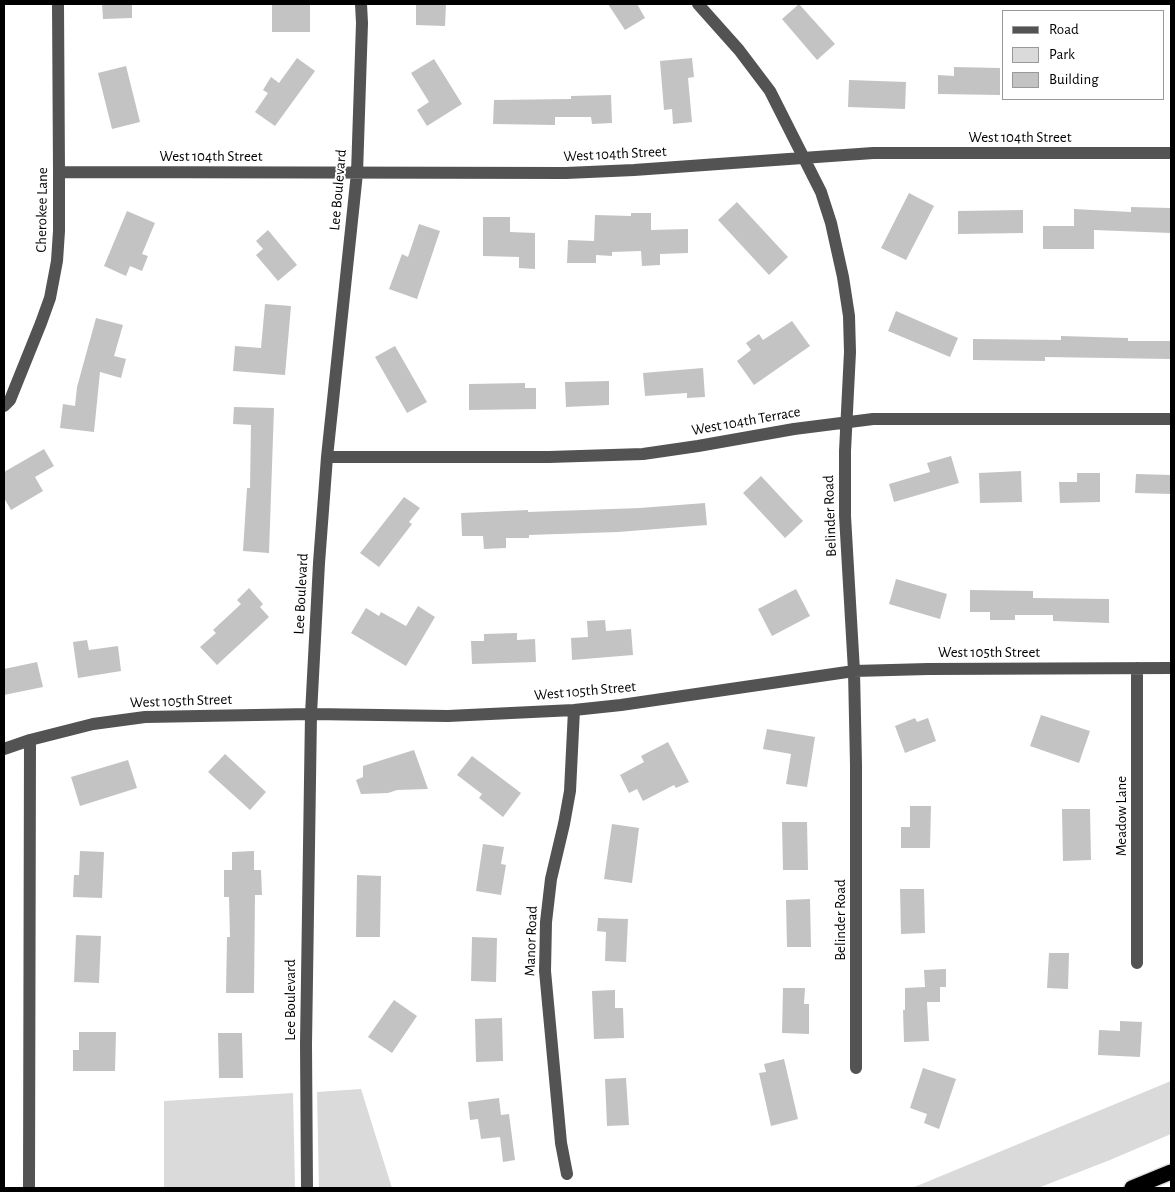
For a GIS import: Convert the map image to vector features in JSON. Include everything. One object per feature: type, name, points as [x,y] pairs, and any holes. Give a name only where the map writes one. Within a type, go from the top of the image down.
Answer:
[{"type":"highway","points":[[1132,1188],[1171,1172]]},
{"type":"street","name":"Cherokee Lane","points":[[4,406],[10,400],[50,298],[57,262],[59,231],[58,4]]},
{"type":"street","name":"Lee Boulevard","points":[[307,1188],[306,1044],[311,714],[327,457],[357,173],[361,4]]},
{"type":"street","name":"Belinder Road","points":[[698,4],[739,50],[770,91],[821,192],[831,223],[843,277],[849,316],[850,352],[844,451],[845,516],[854,671],[856,765],[856,1068]]},
{"type":"street","name":"West 104th Street","points":[[59,172],[586,172],[644,170],[873,153],[1171,153]]},
{"type":"street","name":"West 104th Terrace","points":[[327,457],[549,457],[643,454],[873,419],[1171,418]]},
{"type":"street","name":"Meadow Lane","points":[[1137,668],[1137,963]]},
{"type":"street","name":"West 105th Street","points":[[4,749],[30,740],[93,724],[145,717],[311,714],[448,716],[574,710],[621,705],[854,671],[1171,668]]},
{"type":"street","name":"Manor Road","points":[[567,1174],[561,1143],[545,971],[546,922],[551,879],[570,791],[574,710]]},
{"type":"street","points":[[29,1188],[30,740]]},
{"type":"green space","points":[[1171,1081],[1171,1134],[1110,1160],[1038,1188],[912,1188]]},
{"type":"green space","points":[[361,1089],[392,1188],[319,1188],[317,1092]]},
{"type":"green space","points":[[293,1093],[295,1188],[164,1188],[164,1101]]},
{"type":"building","points":[[102,4],[132,4],[132,18],[103,19]]},
{"type":"building","points":[[272,4],[310,4],[310,32],[272,32]]},
{"type":"building","points":[[416,4],[446,4],[445,26],[416,25]]},
{"type":"building","points":[[608,4],[637,4],[645,18],[625,30]]},
{"type":"building","points":[[799,4],[835,44],[817,60],[782,19]]},
{"type":"building","points":[[297,58],[315,71],[275,126],[255,112],[268,93],[263,90],[271,77],[279,83]]},
{"type":"building","points":[[692,58],[694,77],[688,78],[692,122],[673,124],[672,109],[664,110],[660,61]]},
{"type":"building","points":[[434,59],[462,104],[427,126],[417,110],[429,102],[411,73]]},
{"type":"building","points":[[126,66],[140,122],[112,129],[98,73]]},
{"type":"building","points":[[954,67],[1000,68],[1000,95],[938,94],[938,75],[954,76]]},
{"type":"building","points":[[849,80],[906,82],[905,109],[848,107]]},
{"type":"building","points":[[611,95],[612,123],[592,124],[591,117],[555,117],[555,125],[493,124],[494,100],[571,99],[571,96]]},
{"type":"building","points":[[909,193],[934,206],[906,260],[881,248]]},
{"type":"building","points":[[737,202],[788,257],[769,275],[718,220]]},
{"type":"building","points":[[1131,207],[1171,208],[1171,233],[1094,230],[1094,249],[1043,249],[1043,226],[1074,226],[1074,209],[1131,212]]},
{"type":"building","points":[[1023,210],[1023,233],[958,234],[958,211]]},
{"type":"building","points":[[127,211],[155,223],[142,254],[148,256],[142,271],[130,266],[126,276],[104,266]]},
{"type":"building","points":[[631,213],[651,213],[651,230],[688,229],[688,253],[660,254],[660,265],[642,266],[641,251],[612,252],[612,256],[596,255],[596,263],[567,263],[568,240],[594,241],[595,215],[631,216]]},
{"type":"building","points":[[483,217],[510,217],[510,232],[535,233],[535,269],[519,268],[519,257],[483,256]]},
{"type":"building","points":[[419,224],[440,231],[417,299],[389,289],[402,254],[408,257]]},
{"type":"building","points":[[268,230],[297,265],[278,281],[256,255],[263,249],[256,241]]},
{"type":"building","points":[[265,304],[291,306],[285,375],[233,371],[235,346],[261,348]]},
{"type":"building","points":[[896,311],[958,338],[950,357],[888,331]]},
{"type":"building","points":[[96,318],[123,325],[114,356],[126,359],[121,378],[100,372],[94,432],[60,428],[63,404],[75,406],[77,387]]},
{"type":"building","points":[[792,321],[810,346],[754,385],[737,361],[751,350],[746,343],[759,334],[763,340]]},
{"type":"building","points":[[1061,336],[1128,338],[1128,341],[1171,341],[1171,359],[1045,357],[1045,361],[973,360],[973,339],[1061,340]]},
{"type":"building","points":[[395,346],[427,402],[407,413],[375,357]]},
{"type":"building","points":[[703,368],[705,397],[687,398],[687,393],[645,396],[643,373]]},
{"type":"building","points":[[609,381],[609,405],[566,407],[565,382]]},
{"type":"building","points":[[525,383],[525,388],[536,388],[536,409],[469,410],[469,384]]},
{"type":"building","points":[[234,407],[274,408],[269,553],[243,551],[247,488],[250,488],[251,425],[233,424]]},
{"type":"building","points":[[44,449],[54,466],[35,477],[43,491],[11,510],[4,498],[4,472]]},
{"type":"building","points":[[951,456],[959,483],[894,502],[889,484],[930,472],[927,463]]},
{"type":"building","points":[[1021,471],[1022,502],[980,503],[979,473]]},
{"type":"building","points":[[1077,473],[1100,473],[1100,502],[1060,503],[1059,482],[1077,482]]},
{"type":"building","points":[[1136,474],[1171,475],[1171,494],[1135,493]]},
{"type":"building","points":[[761,476],[803,521],[785,538],[743,493]]},
{"type":"building","points":[[404,497],[420,508],[409,522],[412,524],[379,567],[360,553]]},
{"type":"building","points":[[705,503],[707,525],[618,532],[529,535],[529,538],[506,538],[506,548],[484,549],[483,536],[462,536],[461,513],[640,508]]},
{"type":"building","points":[[896,579],[947,594],[940,619],[889,604]]},
{"type":"building","points":[[249,588],[263,604],[260,607],[269,617],[217,665],[200,647],[216,633],[213,630],[241,604],[237,600]]},
{"type":"building","points":[[796,589],[810,616],[772,636],[758,609]]},
{"type":"building","points":[[970,590],[1033,591],[1033,598],[1109,599],[1109,623],[1053,621],[1053,615],[1015,615],[1015,620],[990,620],[990,612],[970,612]]},
{"type":"building","points":[[418,606],[435,617],[406,666],[351,633],[366,608],[379,616],[381,612],[406,626]]},
{"type":"building","points":[[605,620],[606,631],[631,629],[633,655],[572,660],[571,638],[588,637],[587,621]]},
{"type":"building","points":[[517,633],[517,640],[535,639],[536,662],[472,664],[471,641],[484,641],[484,634]]},
{"type":"building","points":[[87,640],[89,650],[118,646],[121,671],[78,678],[73,642]]},
{"type":"building","points":[[37,662],[43,687],[4,695],[4,669]]},
{"type":"building","points":[[1041,715],[1090,731],[1079,763],[1030,746]]},
{"type":"building","points":[[915,718],[917,722],[928,718],[936,741],[905,753],[895,726]]},
{"type":"building","points":[[767,729],[815,737],[807,787],[786,784],[791,754],[763,749]]},
{"type":"building","points":[[668,742],[689,782],[676,788],[674,785],[643,801],[637,789],[629,793],[620,775],[644,762],[641,756]]},
{"type":"building","points":[[414,750],[428,789],[361,794],[356,780],[363,777],[363,766]]},
{"type":"building","points":[[225,754],[266,792],[250,810],[208,772]]},
{"type":"building","points":[[472,756],[521,793],[503,817],[479,798],[482,794],[457,775]]},
{"type":"building","points":[[128,760],[137,788],[80,806],[71,777]]},
{"type":"building","points":[[910,806],[931,806],[930,848],[901,848],[901,827],[910,827]]},
{"type":"building","points":[[1062,809],[1090,809],[1091,860],[1063,861]]},
{"type":"building","points":[[782,822],[807,822],[808,870],[783,870]]},
{"type":"building","points":[[612,824],[639,828],[632,883],[604,879]]},
{"type":"building","points":[[483,844],[504,847],[501,864],[506,865],[501,895],[476,891]]},
{"type":"building","points":[[80,851],[104,852],[102,898],[73,897],[74,875],[79,875]]},
{"type":"building","points":[[254,851],[254,870],[261,870],[262,895],[255,895],[254,993],[226,993],[227,937],[230,937],[229,897],[224,897],[224,870],[232,870],[232,852]]},
{"type":"building","points":[[357,875],[381,876],[380,937],[356,937]]},
{"type":"building","points":[[900,889],[924,889],[925,933],[901,934]]},
{"type":"building","points":[[810,899],[811,947],[787,947],[786,900]]},
{"type":"building","points":[[598,918],[628,919],[626,962],[605,961],[606,932],[597,931]]},
{"type":"building","points":[[76,935],[101,936],[99,983],[74,982]]},
{"type":"building","points":[[472,937],[497,938],[496,982],[471,981]]},
{"type":"building","points":[[1049,953],[1069,953],[1068,989],[1047,988]]},
{"type":"building","points":[[946,969],[946,987],[940,987],[940,1002],[927,1002],[929,1041],[904,1042],[903,1010],[905,1010],[905,988],[925,987],[924,970]]},
{"type":"building","points":[[783,988],[805,988],[804,1004],[809,1004],[809,1034],[782,1033]]},
{"type":"building","points":[[615,990],[615,1008],[623,1008],[624,1038],[594,1039],[592,991]]},
{"type":"building","points":[[394,1000],[417,1016],[392,1053],[368,1037]]},
{"type":"building","points":[[502,1018],[503,1061],[476,1062],[475,1019]]},
{"type":"building","points":[[1120,1021],[1142,1022],[1140,1057],[1098,1055],[1099,1030],[1120,1031]]},
{"type":"building","points":[[79,1032],[116,1032],[115,1071],[73,1071],[73,1050],[79,1050]]},
{"type":"building","points":[[218,1033],[242,1033],[243,1078],[219,1078]]},
{"type":"building","points":[[784,1059],[798,1119],[771,1126],[759,1073],[766,1072],[764,1064]]},
{"type":"building","points":[[923,1068],[956,1079],[939,1129],[924,1123],[927,1114],[910,1108]]},
{"type":"building","points":[[626,1078],[629,1125],[607,1126],[605,1079]]},
{"type":"building","points":[[499,1098],[501,1115],[509,1114],[515,1160],[503,1162],[500,1137],[481,1139],[478,1119],[470,1120],[468,1102]]}]
